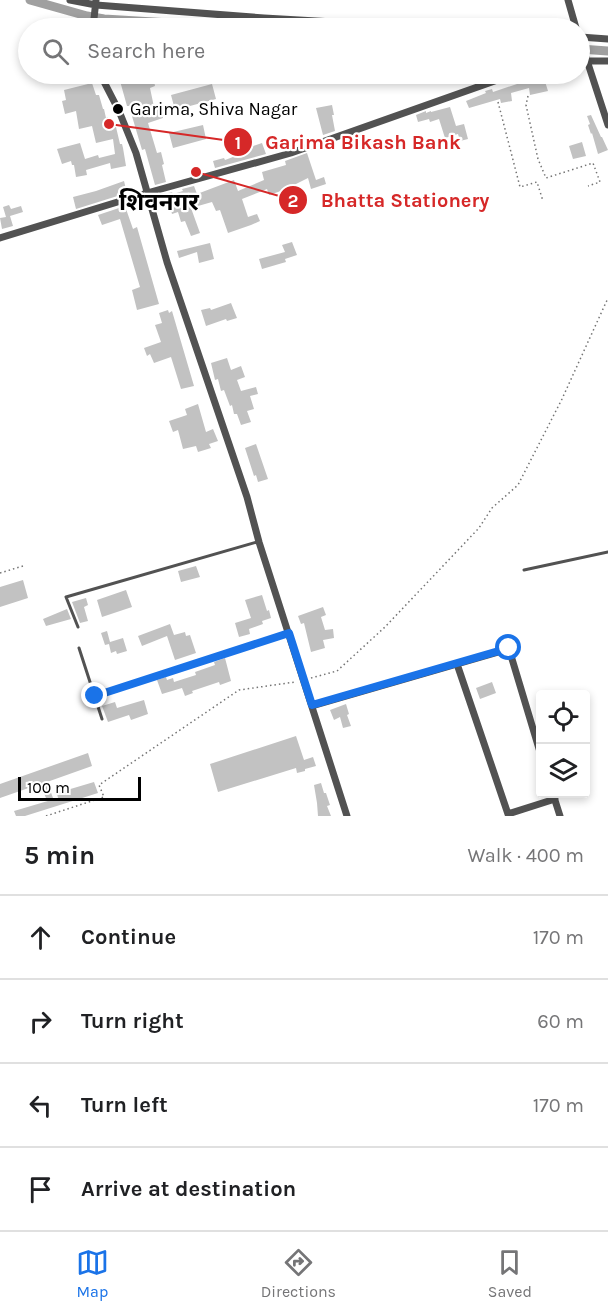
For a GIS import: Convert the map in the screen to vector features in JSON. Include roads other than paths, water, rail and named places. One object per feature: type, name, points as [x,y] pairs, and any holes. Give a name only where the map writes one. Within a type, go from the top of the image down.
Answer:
[{"type":"street","points":[[70,0],[96,6],[264,18]]},
{"type":"street","points":[[568,0],[573,18]]},
{"type":"street","points":[[590,40],[608,39]]},
{"type":"street","points":[[590,60],[608,61]]},
{"type":"street","points":[[590,76],[608,125]]},
{"type":"street","points":[[105,84],[119,111],[135,153],[171,273],[247,497],[259,542],[346,816]]},
{"type":"street","points":[[0,238],[291,153],[486,84]]},
{"type":"street","points":[[312,705],[509,648],[538,744]]},
{"type":"street","points":[[457,664],[508,814],[549,798]]},
{"type":"street","points":[[555,798],[560,816]]},
{"type":"lane","points":[[78,627],[66,597],[259,542]]},
{"type":"lane","points":[[524,570],[608,552]]},
{"type":"lane","points":[[95,696],[289,633]]},
{"type":"lane","points":[[79,648],[102,719]]},
{"type":"waterway","points":[[30,0],[98,18]]},
{"type":"waterway","points":[[590,50],[608,51]]},
{"type":"place","name":"Garima, Shiva Nagar","points":[[118,109]]},
{"type":"place","name":"Garima Bikash Bank","points":[[109,124]]},
{"type":"place","name":"Bhatta Stationery","points":[[196,172]]},
{"type":"district","name":"शिवनगर","points":[[159,202]]}]
